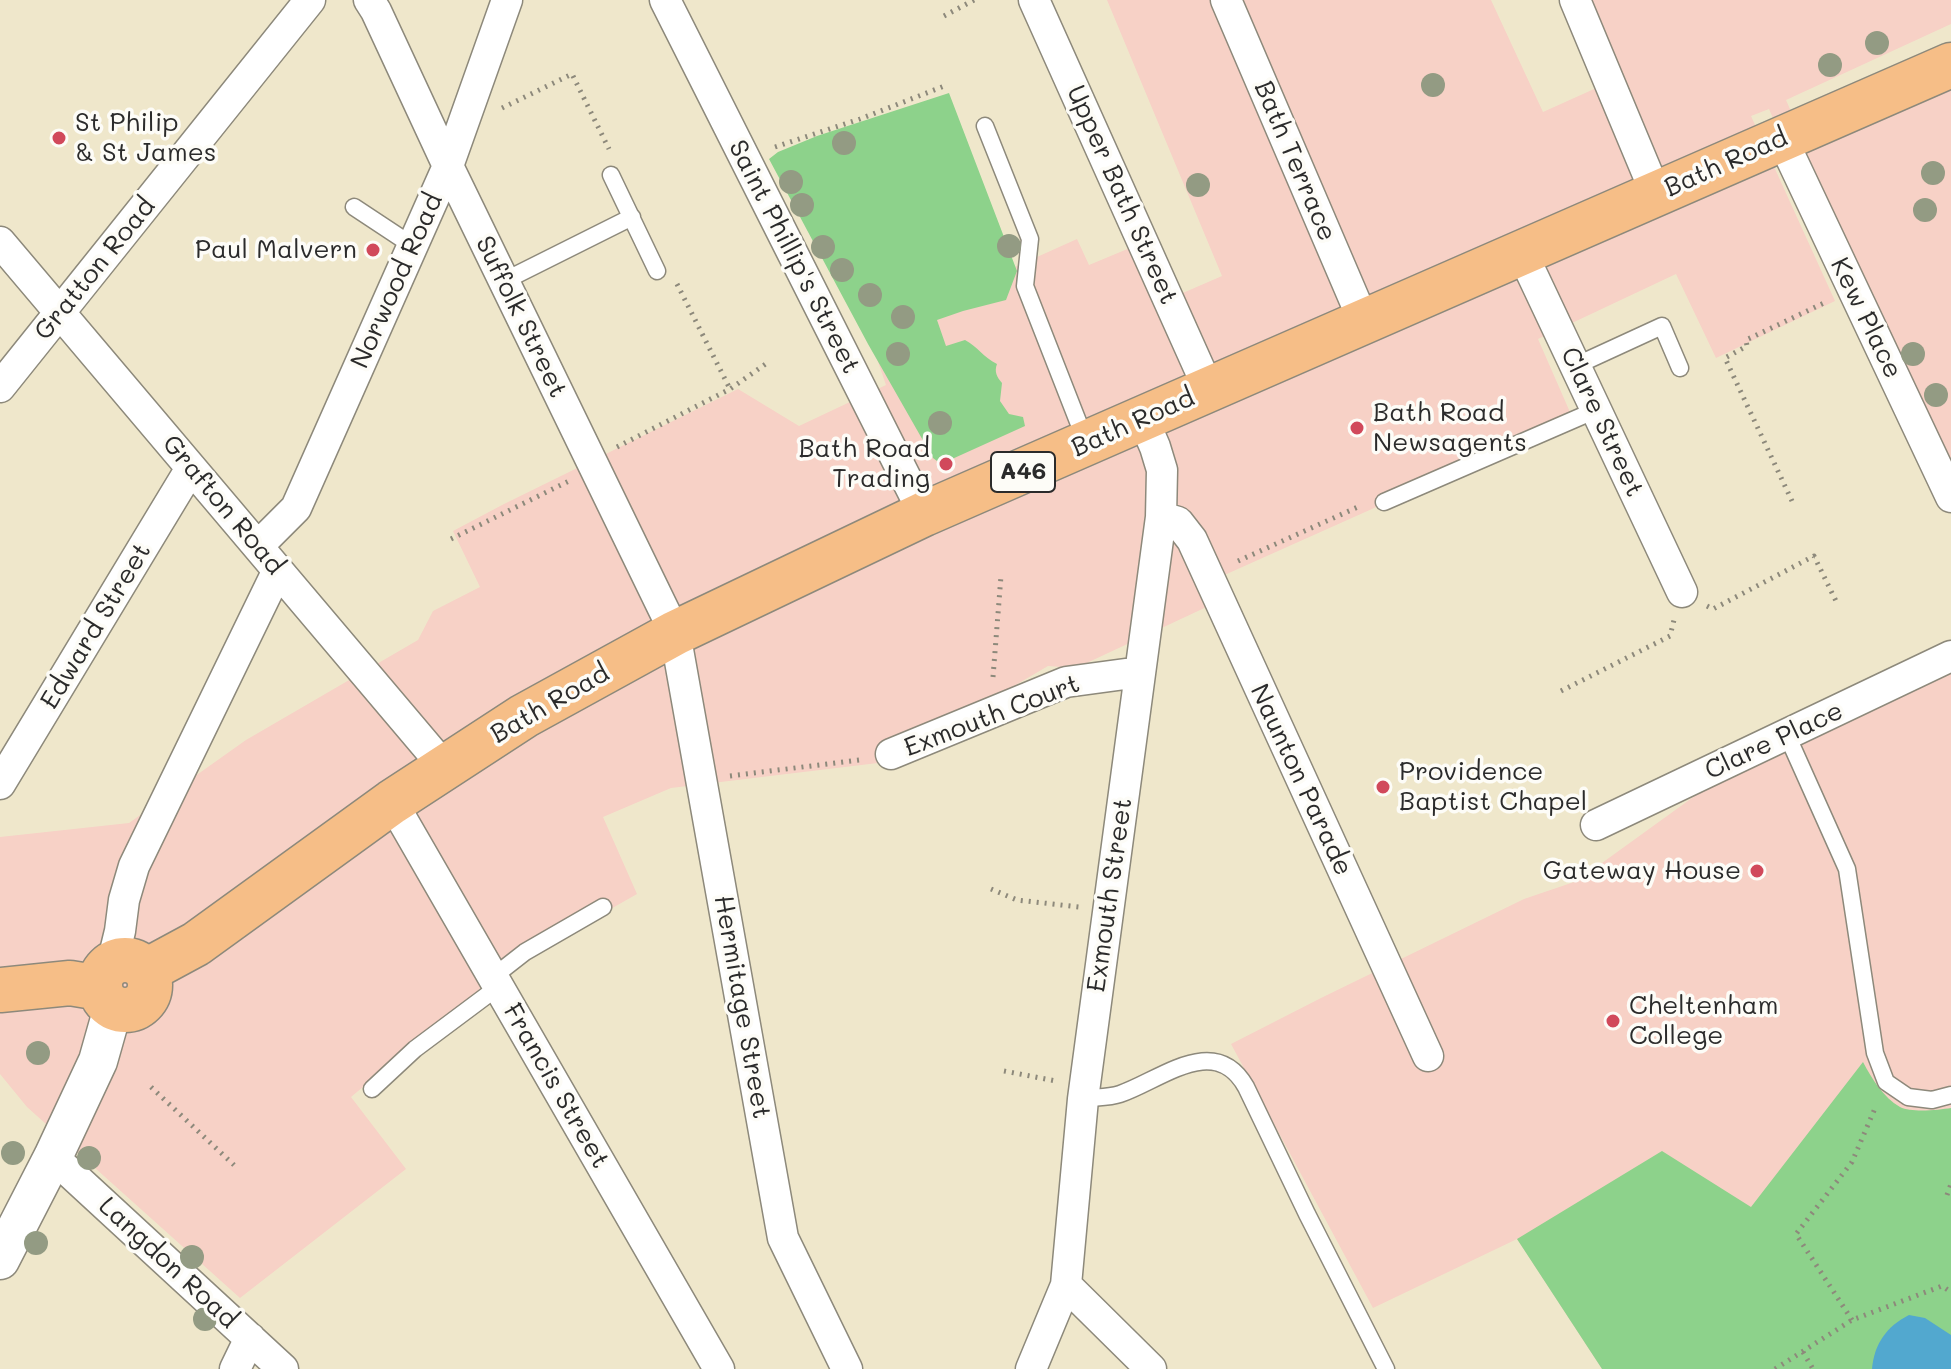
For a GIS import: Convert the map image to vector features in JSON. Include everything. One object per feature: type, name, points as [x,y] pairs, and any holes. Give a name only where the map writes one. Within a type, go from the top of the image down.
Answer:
[{"type":"main road","name":"Bath Road","points":[[118,983],[196,944],[392,802],[524,716],[675,633],[924,514],[1951,65]]},
{"type":"main road","points":[[0,990],[70,983],[118,983]]},
{"type":"street","name":"Gratton Road","points":[[0,387],[310,0]]},
{"type":"street","name":"Suffolk Street","points":[[369,0],[675,633]]},
{"type":"street","name":"Norwood Road","points":[[258,546],[296,508],[448,166],[507,0]]},
{"type":"street","name":"Saint Phillip's Street","points":[[665,0],[924,514]]},
{"type":"street","name":"Upper Bath Street","points":[[1034,0],[1209,390]]},
{"type":"street","name":"Bath Terrace","points":[[1226,0],[1364,322]]},
{"type":"street","points":[[1575,0],[1656,194]]},
{"type":"street","name":"Kew Place","points":[[1782,139],[1951,497]]},
{"type":"street","name":"Grafton Road","points":[[0,242],[446,769]]},
{"type":"street","name":"Clare Street","points":[[1522,253],[1682,592]]},
{"type":"street","name":"Exmouth Street","points":[[1031,1369],[1066,1285],[1083,1094],[1161,517],[1162,470],[1143,419]]},
{"type":"street","name":"Edward Street","points":[[0,784],[191,468]]},
{"type":"street","name":"Naunton Parade","points":[[1161,517],[1178,522],[1192,540],[1428,1056]]},
{"type":"street","points":[[0,1260],[98,1061],[118,983],[124,900],[134,866],[278,570]]},
{"type":"street","name":"Hermitage Street","points":[[675,633],[783,1238],[847,1369]]},
{"type":"street","name":"Clare Place","points":[[1596,825],[1951,656]]},
{"type":"street","name":"Exmouth Court","points":[[877,757],[1066,682],[1140,672]]},
{"type":"street","name":"Francis Street","points":[[392,802],[719,1369]]},
{"type":"street","name":"Langdon Road","points":[[53,1157],[283,1369]]},
{"type":"street","points":[[1066,1285],[1151,1369]]},
{"type":"street","points":[[235,1369],[250,1338]]},
{"type":"lane","points":[[985,126],[1030,239],[1025,286],[1087,444]]},
{"type":"lane","points":[[611,175],[657,271]]},
{"type":"lane","points":[[354,207],[413,246]]},
{"type":"lane","points":[[504,281],[632,217]]},
{"type":"lane","points":[[1575,366],[1662,326],[1680,368]]},
{"type":"lane","points":[[1384,502],[1596,410]]},
{"type":"lane","points":[[1787,735],[1847,869],[1875,1053],[1886,1082],[1908,1097],[1932,1100],[1951,1095]]},
{"type":"lane","points":[[372,1089],[496,982],[525,952],[603,907]]},
{"type":"lane","points":[[1083,1094],[1117,1095],[1193,1062],[1213,1060],[1232,1069],[1246,1087],[1386,1369]]},
{"type":"path","points":[[944,16],[974,0]]},
{"type":"path","points":[[744,158],[860,119],[947,85]]},
{"type":"path","points":[[1792,501],[1725,358],[1747,346],[1746,340],[1853,290]]},
{"type":"path","points":[[451,539],[730,389],[767,363]]},
{"type":"path","points":[[1226,567],[1378,498],[1384,502]]},
{"type":"path","points":[[1748,591],[1814,556],[1836,601]]},
{"type":"path","points":[[989,714],[1001,576]]},
{"type":"path","points":[[1561,691],[1670,636],[1682,592]]},
{"type":"path","points":[[701,779],[877,757]]},
{"type":"path","points":[[991,889],[1017,900],[1108,911]]},
{"type":"path","points":[[1004,1071],[1083,1094]]},
{"type":"path","points":[[1852,1320],[1796,1234],[1852,1162],[1886,1082]]},
{"type":"path","points":[[151,1087],[234,1165]]},
{"type":"path","points":[[1947,1195],[1951,1184]]},
{"type":"path","points":[[1775,1369],[1852,1320],[1942,1286],[1951,1292]]},
{"type":"path","points":[[1803,1352],[1813,1369]]},
{"type":"shaded area","points":[[1107,0],[1491,0],[1543,112],[1603,85],[1581,0],[1951,0],[1951,24],[1786,100],[1799,130],[1951,65],[1951,497],[1769,109],[1751,116],[1835,301],[1716,358],[1676,274],[1538,339],[1573,419],[1220,577],[1228,597],[1076,668],[1048,666],[939,730],[911,759],[671,788],[603,817],[637,894],[500,972],[351,1097],[406,1169],[240,1298],[27,1107],[0,1074],[0,837],[129,823],[246,740],[418,640],[433,611],[480,587],[453,531],[738,389],[799,426],[886,385],[868,333],[1077,239],[1089,265],[1137,245],[1162,302],[1222,276]]},
{"type":"shaded area","name":"Cheltenham College","points":[[1951,655],[1951,1369],[1602,1369],[1517,1239],[1373,1308],[1231,1044],[1524,899],[1577,881],[1764,746]]},
{"type":"green space","points":[[949,93],[1017,271],[1006,300],[937,320],[946,346],[965,340],[997,364],[996,374],[1002,383],[1000,401],[1009,414],[1023,417],[1025,426],[941,464],[933,458],[868,344],[769,159],[778,152],[817,136]]},
{"type":"green space","points":[[1863,1062],[1883,1093],[1900,1107],[1918,1110],[1951,1108],[1951,1369],[1602,1369],[1517,1239],[1662,1151],[1751,1207]]},
{"type":"water","points":[[1909,1315],[1925,1318],[1951,1335],[1951,1369],[1872,1369],[1883,1337]]},
{"type":"place","name":"St Philip & St James","points":[[59,138]]},
{"type":"place","name":"Paul Malvern","points":[[373,250]]},
{"type":"place","name":"Bath Road Newsagents","points":[[1357,428]]},
{"type":"place","name":"Bath Road Trading","points":[[946,464]]},
{"type":"place","name":"Providence Baptist Chapel","points":[[1383,787]]},
{"type":"place","name":"Gateway House","points":[[1757,871]]},
{"type":"place","name":"Cheltenham College","points":[[1613,1021]]}]
